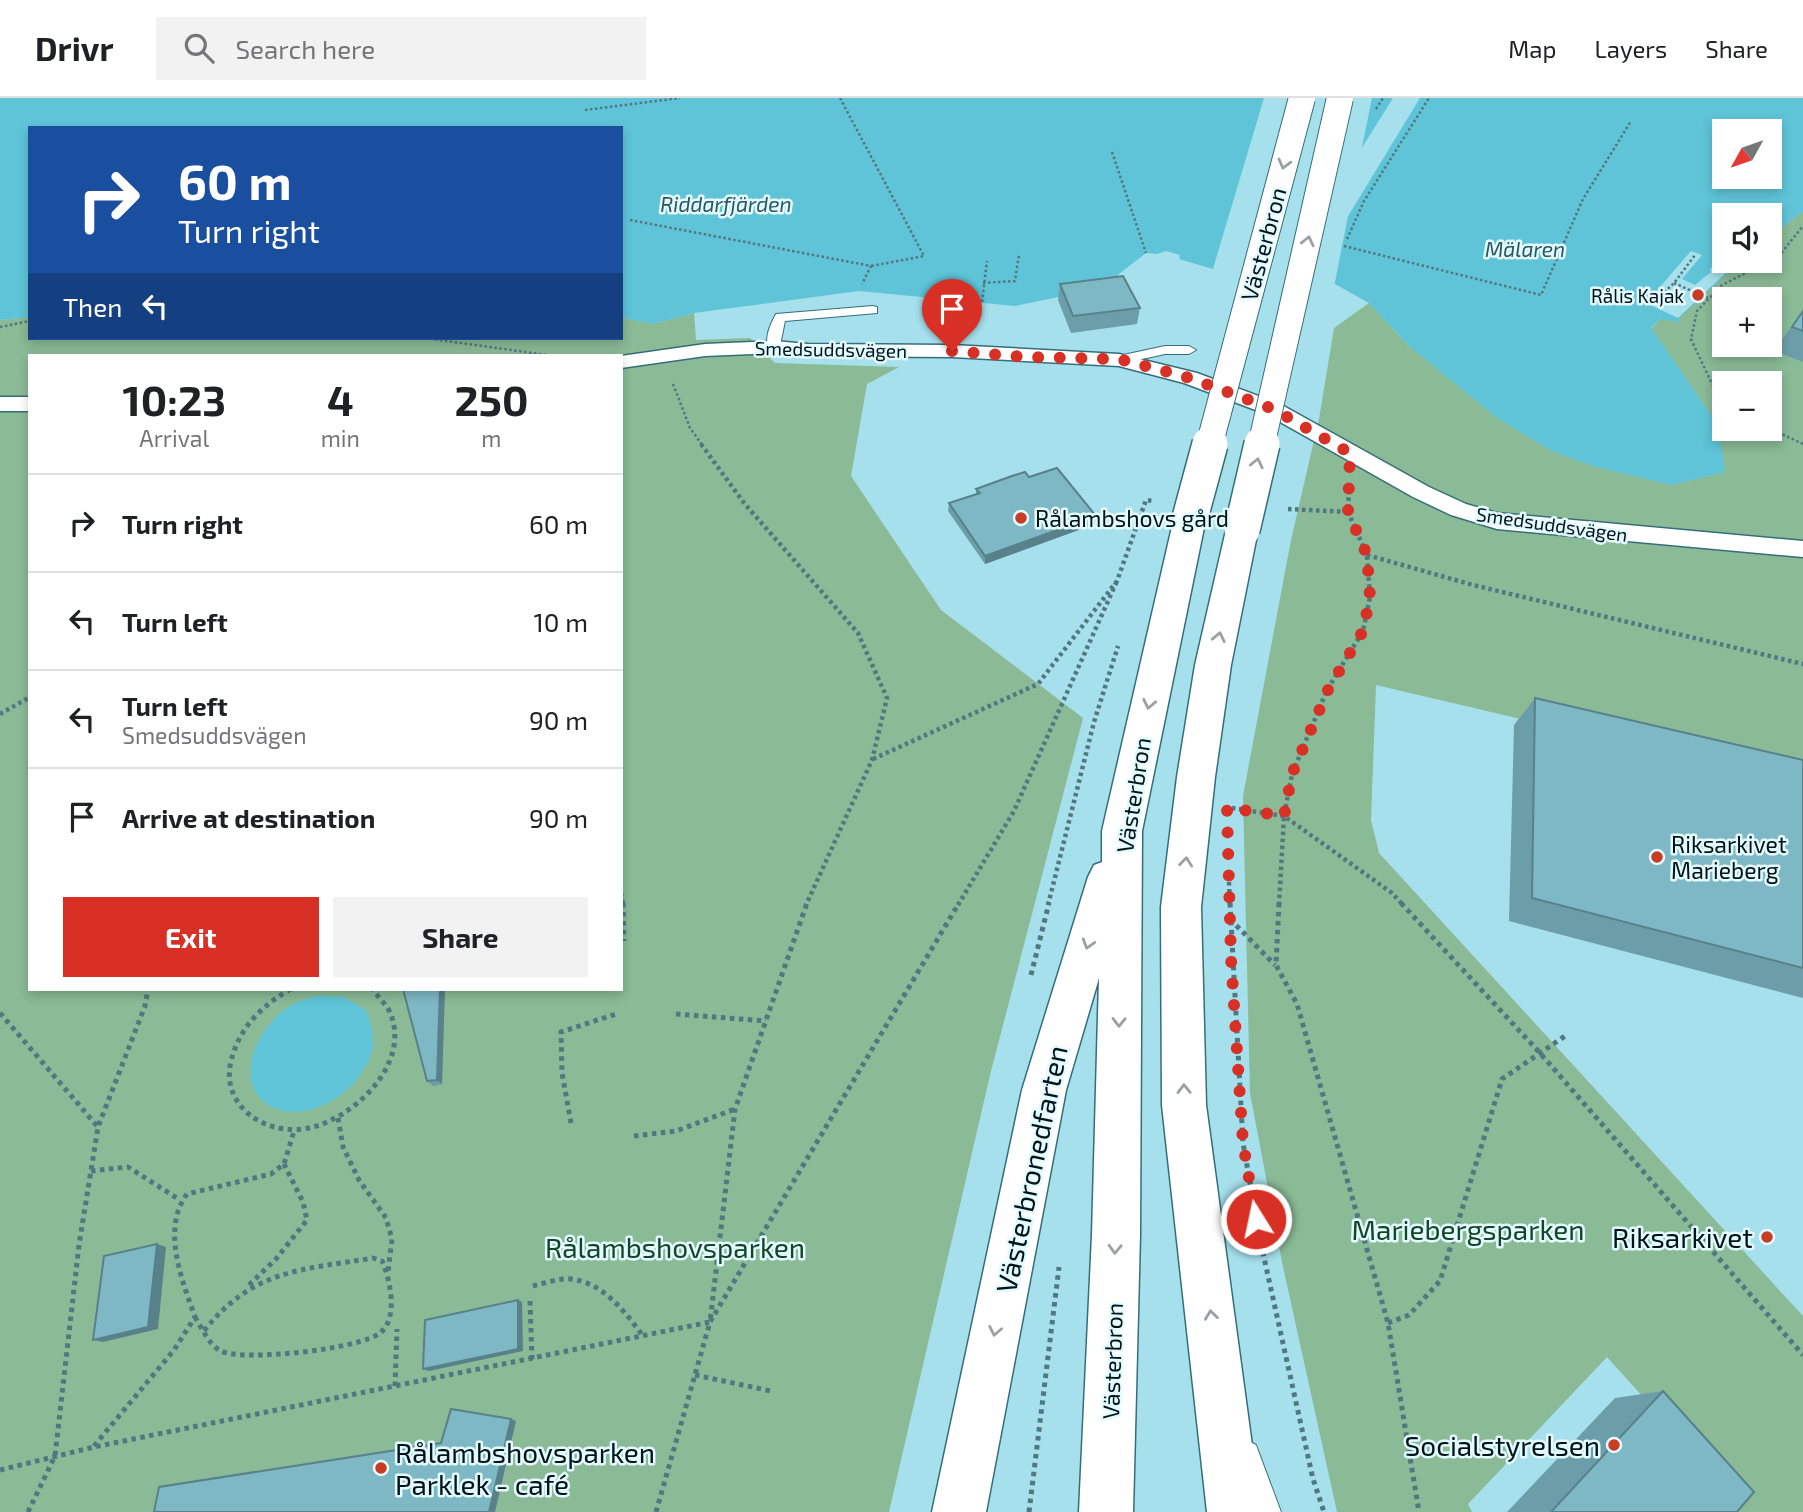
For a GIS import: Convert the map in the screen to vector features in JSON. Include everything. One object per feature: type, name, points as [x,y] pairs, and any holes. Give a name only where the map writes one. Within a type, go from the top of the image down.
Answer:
[{"type":"main road","name":"Västerbron","points":[[1107,1512],[1116,1235],[1122,831],[1175,509],[1302,98]]},
{"type":"main road","name":"Västerbron","points":[[1245,1509],[1217,1366],[1184,1105],[1181,907],[1213,665],[1340,98]]},
{"type":"main road","name":"Västerbronedfarten","points":[[959,1512],[1044,1090],[1122,831]]},
{"type":"street","name":"Smedsuddsvägen","points":[[623,362],[705,350],[774,347],[807,350],[952,351],[1027,357],[1119,359],[1190,378],[1273,409],[1459,510],[1497,521],[1803,549]]},
{"type":"street","points":[[0,404],[28,404]]},
{"type":"lane","points":[[774,347],[773,338],[780,317],[873,310]]},
{"type":"lane","points":[[1119,359],[1165,350],[1189,351]]},
{"type":"path","points":[[585,110],[680,98]]},
{"type":"path","points":[[630,220],[871,266],[924,256],[840,98]]},
{"type":"path","points":[[1337,256],[1364,201],[1429,98]]},
{"type":"path","points":[[1344,246],[1541,295],[1583,199],[1631,121]]},
{"type":"path","points":[[1112,152],[1146,253]]},
{"type":"path","points":[[1712,384],[1691,339],[1697,311],[1722,285],[1778,257],[1803,226]]},
{"type":"path","points":[[1657,299],[1674,283],[1695,255]]},
{"type":"path","points":[[983,283],[1015,281],[1019,256]]},
{"type":"path","points":[[982,302],[987,261]]},
{"type":"path","points":[[859,291],[871,266]]},
{"type":"path","points":[[1674,283],[1709,298]]},
{"type":"path","points":[[0,327],[28,321]]},
{"type":"path","points":[[439,340],[540,354]]},
{"type":"path","points":[[656,1512],[710,1322],[735,1109],[814,884],[873,760],[887,698],[858,633],[744,503],[690,428],[663,357]]},
{"type":"path","points":[[1782,434],[1803,444]]},
{"type":"path","points":[[1276,965],[1284,816],[1292,774],[1328,690],[1363,631],[1370,597],[1367,555],[1348,512],[1350,453]]},
{"type":"path","points":[[0,1470],[94,1447],[710,1322],[1014,811],[1117,581],[1146,500],[1175,509]]},
{"type":"path","points":[[1281,508],[1348,512]]},
{"type":"path","points":[[1367,555],[1486,588],[1803,664]]},
{"type":"path","points":[[873,760],[1038,684],[1117,581]]},
{"type":"path","points":[[1027,989],[1094,722],[1119,643]]},
{"type":"path","points":[[0,714],[28,698]]},
{"type":"path","points":[[1228,822],[1227,808],[1284,816],[1392,893],[1540,1053],[1803,1356]]},
{"type":"path","points":[[1229,878],[1243,1143],[1261,1244],[1313,1479],[1324,1512]]},
{"type":"path","points":[[623,904],[624,941]]},
{"type":"path","points":[[1230,919],[1276,965],[1297,1004],[1388,1323],[1419,1512]]},
{"type":"path","points":[[28,1512],[55,1456],[79,1245],[98,1127],[145,1006],[148,991]]},
{"type":"path","points":[[287,991],[275,997],[253,1017],[238,1041],[230,1067],[232,1091],[242,1111],[260,1125],[284,1131],[311,1129],[338,1118],[363,1101],[381,1079],[392,1054],[395,1029],[389,1007],[376,991]]},
{"type":"path","points":[[0,1013],[98,1127]]},
{"type":"path","points":[[571,1123],[562,1073],[561,1032],[616,1014]]},
{"type":"path","points":[[676,1014],[766,1021]]},
{"type":"path","points":[[1388,1323],[1409,1315],[1440,1281],[1502,1079],[1568,1034]]},
{"type":"path","points":[[635,1136],[676,1131],[735,1109]]},
{"type":"path","points":[[294,1130],[284,1164],[271,1174],[197,1192],[180,1200],[175,1209],[177,1256],[195,1317],[220,1350],[235,1356],[285,1356],[364,1340],[380,1333],[389,1320],[388,1272],[392,1239],[386,1218],[359,1180],[343,1147],[338,1118]]},
{"type":"path","points":[[240,1294],[276,1259],[307,1220],[301,1191],[289,1178],[284,1164]]},
{"type":"path","points":[[92,1171],[128,1167],[180,1200]]},
{"type":"path","points":[[1028,1512],[1060,1254]]},
{"type":"path","points":[[204,1331],[216,1313],[257,1282],[273,1276],[373,1258],[382,1261],[388,1272]]},
{"type":"path","points":[[533,1286],[570,1279],[598,1289],[623,1308],[643,1336]]},
{"type":"path","points":[[530,1301],[532,1359]]},
{"type":"path","points":[[94,1447],[174,1350],[195,1317]]},
{"type":"path","points":[[395,1386],[397,1329]]},
{"type":"path","points":[[695,1375],[771,1391]]},
{"type":"green space","name":"Mariebergsparken","points":[[1803,211],[1803,785],[1376,685],[1371,820],[1379,853],[1803,1316],[1803,1512],[1705,1512],[1727,1490],[1607,1357],[1468,1504],[1472,1512],[1337,1512],[1282,1262],[1250,1093],[1243,796],[1291,540],[1319,419],[1334,328],[1369,303],[1409,346],[1671,485],[1724,472],[1720,441],[1782,441],[1782,371],[1712,371],[1712,416],[1651,329],[1660,319],[1678,318],[1727,273],[1782,273],[1782,228]]},
{"type":"green space","name":"Rålambshovsparken","points":[[694,313],[696,340],[750,338],[775,363],[899,367],[867,384],[851,476],[941,610],[1083,718],[990,1075],[889,1512],[0,1512],[0,320],[28,317],[28,340],[623,340],[623,317],[652,324]]},
{"type":"water","name":"Riddarfjärden","points":[[0,98],[1393,98],[1283,274],[1216,270],[1179,259],[1180,255],[1166,251],[1146,253],[1107,287],[1015,306],[859,291],[694,313],[652,324],[623,317],[623,126],[28,126],[28,317],[0,320]]},
{"type":"water","name":"Mälaren","points":[[1420,98],[1803,98],[1803,211],[1782,228],[1782,203],[1712,203],[1712,273],[1727,273],[1679,318],[1680,322],[1660,319],[1651,328],[1712,416],[1712,441],[1720,441],[1725,472],[1671,485],[1592,466],[1552,451],[1497,418],[1409,346],[1369,303],[1335,284],[1308,282]]},
{"type":"water","points":[[315,996],[343,997],[366,1010],[373,1038],[371,1054],[357,1079],[328,1103],[303,1111],[278,1110],[256,1093],[251,1080],[254,1052],[260,1038],[279,1014]]},
{"type":"pier","points":[[1264,98],[1372,98],[1360,157],[1286,277],[1212,272]]},
{"type":"pier","points":[[1350,206],[1334,287],[1306,285],[1305,280]]},
{"type":"pier","points":[[1691,251],[1702,255],[1682,279],[1695,285],[1711,272],[1712,267],[1712,273],[1726,273],[1678,318],[1646,303]]},
{"type":"building","points":[[1123,276],[1140,308],[1073,316],[1060,284]]},
{"type":"building","points":[[1803,311],[1803,331],[1792,327]]},
{"type":"building","name":"Rålambshovs gård","points":[[1057,468],[1096,516],[985,556],[949,503],[980,493],[976,489],[1012,476],[1025,472],[1029,477]]},
{"type":"building","name":"Riksarkivet Marieberg","points":[[1535,698],[1803,760],[1803,968],[1532,898]]},
{"type":"building","points":[[404,991],[440,991],[437,1080],[427,1081]]},
{"type":"building","points":[[157,1244],[148,1327],[93,1340],[104,1256]]},
{"type":"building","points":[[518,1300],[518,1349],[423,1369],[425,1320]]},
{"type":"building","points":[[1663,1391],[1754,1492],[1737,1512],[1551,1512]]},
{"type":"building","points":[[451,1409],[511,1419],[489,1512],[154,1512],[159,1487],[441,1443]]},
{"type":"place","name":"Rålis Kajak","points":[[1698,295]]},
{"type":"place","name":"Rålambshovs gård","points":[[1021,518]]},
{"type":"place","name":"Riksarkivet Marieberg","points":[[1657,857]]},
{"type":"place","name":"Riksarkivet","points":[[1767,1237]]},
{"type":"place","name":"Socialstyrelsen","points":[[1614,1445]]},
{"type":"place","name":"Rålambshovsparken Parklek - café","points":[[381,1468]]},
{"type":"route","points":[[952,351],[1027,357],[1119,359],[1190,378],[1273,409],[1350,453],[1348,512],[1367,555],[1370,597],[1363,631],[1328,690],[1292,774],[1284,816],[1227,808],[1231,959],[1243,1143],[1256,1219]]}]
